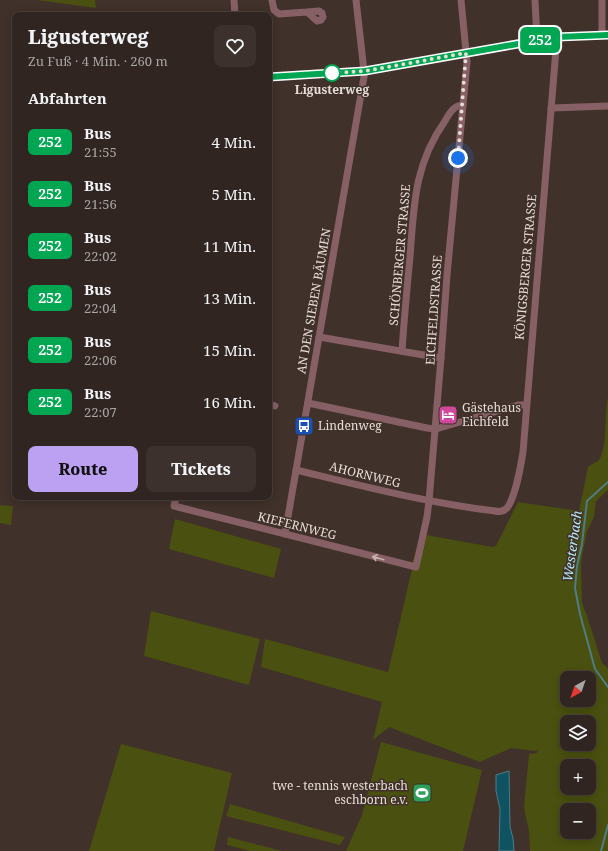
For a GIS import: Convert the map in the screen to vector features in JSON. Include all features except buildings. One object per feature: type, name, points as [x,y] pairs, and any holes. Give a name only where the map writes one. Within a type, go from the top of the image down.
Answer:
[{"type":"street","points":[[234,0],[236,12]]},
{"type":"street","points":[[272,0],[274,10],[279,14],[306,12]]},
{"type":"street","points":[[356,0],[364,71]]},
{"type":"street","name":"EICHFELDSTRASSE","points":[[416,567],[429,501],[436,429],[447,275],[463,105],[466,53],[461,0]]},
{"type":"street","points":[[535,0],[538,40]]},
{"type":"street","points":[[272,78],[364,71],[557,37],[605,35],[602,0]]},
{"type":"street","name":"KÖNIGSBERGER STRASSE","points":[[511,498],[523,452],[557,37]]},
{"type":"street","name":"AN DEN SIEBEN BÄUMEN","points":[[285,534],[364,71]]},
{"type":"street","name":"SCHÖNBERGER STRASSE","points":[[402,351],[413,218],[418,180],[424,160],[434,137],[453,110],[459,105],[463,105]]},
{"type":"street","points":[[551,108],[608,106]]},
{"type":"street","points":[[319,337],[441,358]]},
{"type":"street","points":[[308,403],[436,429],[526,405]]},
{"type":"street","name":"AHORNWEG","points":[[296,470],[429,501],[499,512],[507,508],[511,498]]},
{"type":"street","name":"KIEFERNWEG","points":[[175,500],[174,506],[416,567]]},
{"type":"green space","points":[[37,0],[95,0],[96,8]]},
{"type":"green space","points":[[608,397],[608,490],[596,501],[594,517],[587,531],[581,562],[582,603],[602,663],[608,668],[608,851],[530,851],[529,832],[524,807],[529,754],[537,753],[538,749],[536,751],[511,748],[480,762],[389,727],[373,740],[382,702],[261,667],[265,639],[388,672],[412,569],[412,563],[421,534],[492,547],[496,546],[518,502],[579,511],[588,467],[599,460],[604,447]]},
{"type":"green space","points":[[0,505],[13,506],[11,525],[0,523]]},
{"type":"green space","points":[[175,519],[281,549],[274,578],[169,549]]},
{"type":"green space","points":[[151,611],[260,639],[249,685],[144,656]]},
{"type":"green space","name":"twe - tennis westerbach eschborn e.v.","points":[[381,742],[482,770],[463,851],[346,851],[362,815]]},
{"type":"green space","points":[[121,744],[232,773],[214,851],[89,851]]},
{"type":"green space","points":[[230,804],[345,837],[340,845],[226,816]]},
{"type":"green space","points":[[228,837],[282,851],[250,851],[227,845]]},
{"type":"water","points":[[509,771],[510,827],[514,851],[499,851],[500,809],[496,791],[496,775]]},
{"type":"waterway","name":"Westerbach","points":[[608,482],[587,501],[575,588],[580,614],[595,669],[608,687]]},
{"type":"waterway","name":"Westerbach","points":[[601,851],[608,825]]},
{"type":"bus line","name":"252","points":[[272,77],[365,71],[557,37],[608,35]]},
{"type":"place","name":"Ligusterweg","points":[[332,73]]},
{"type":"place","name":"Gästehaus Eichfeld","points":[[448,415]]},
{"type":"place","name":"Lindenweg","points":[[304,426]]},
{"type":"place","name":"twe - tennis westerbach eschborn e.v.","points":[[422,793]]},
{"type":"route","points":[[332,73],[365,71],[466,53],[458,158]]}]
